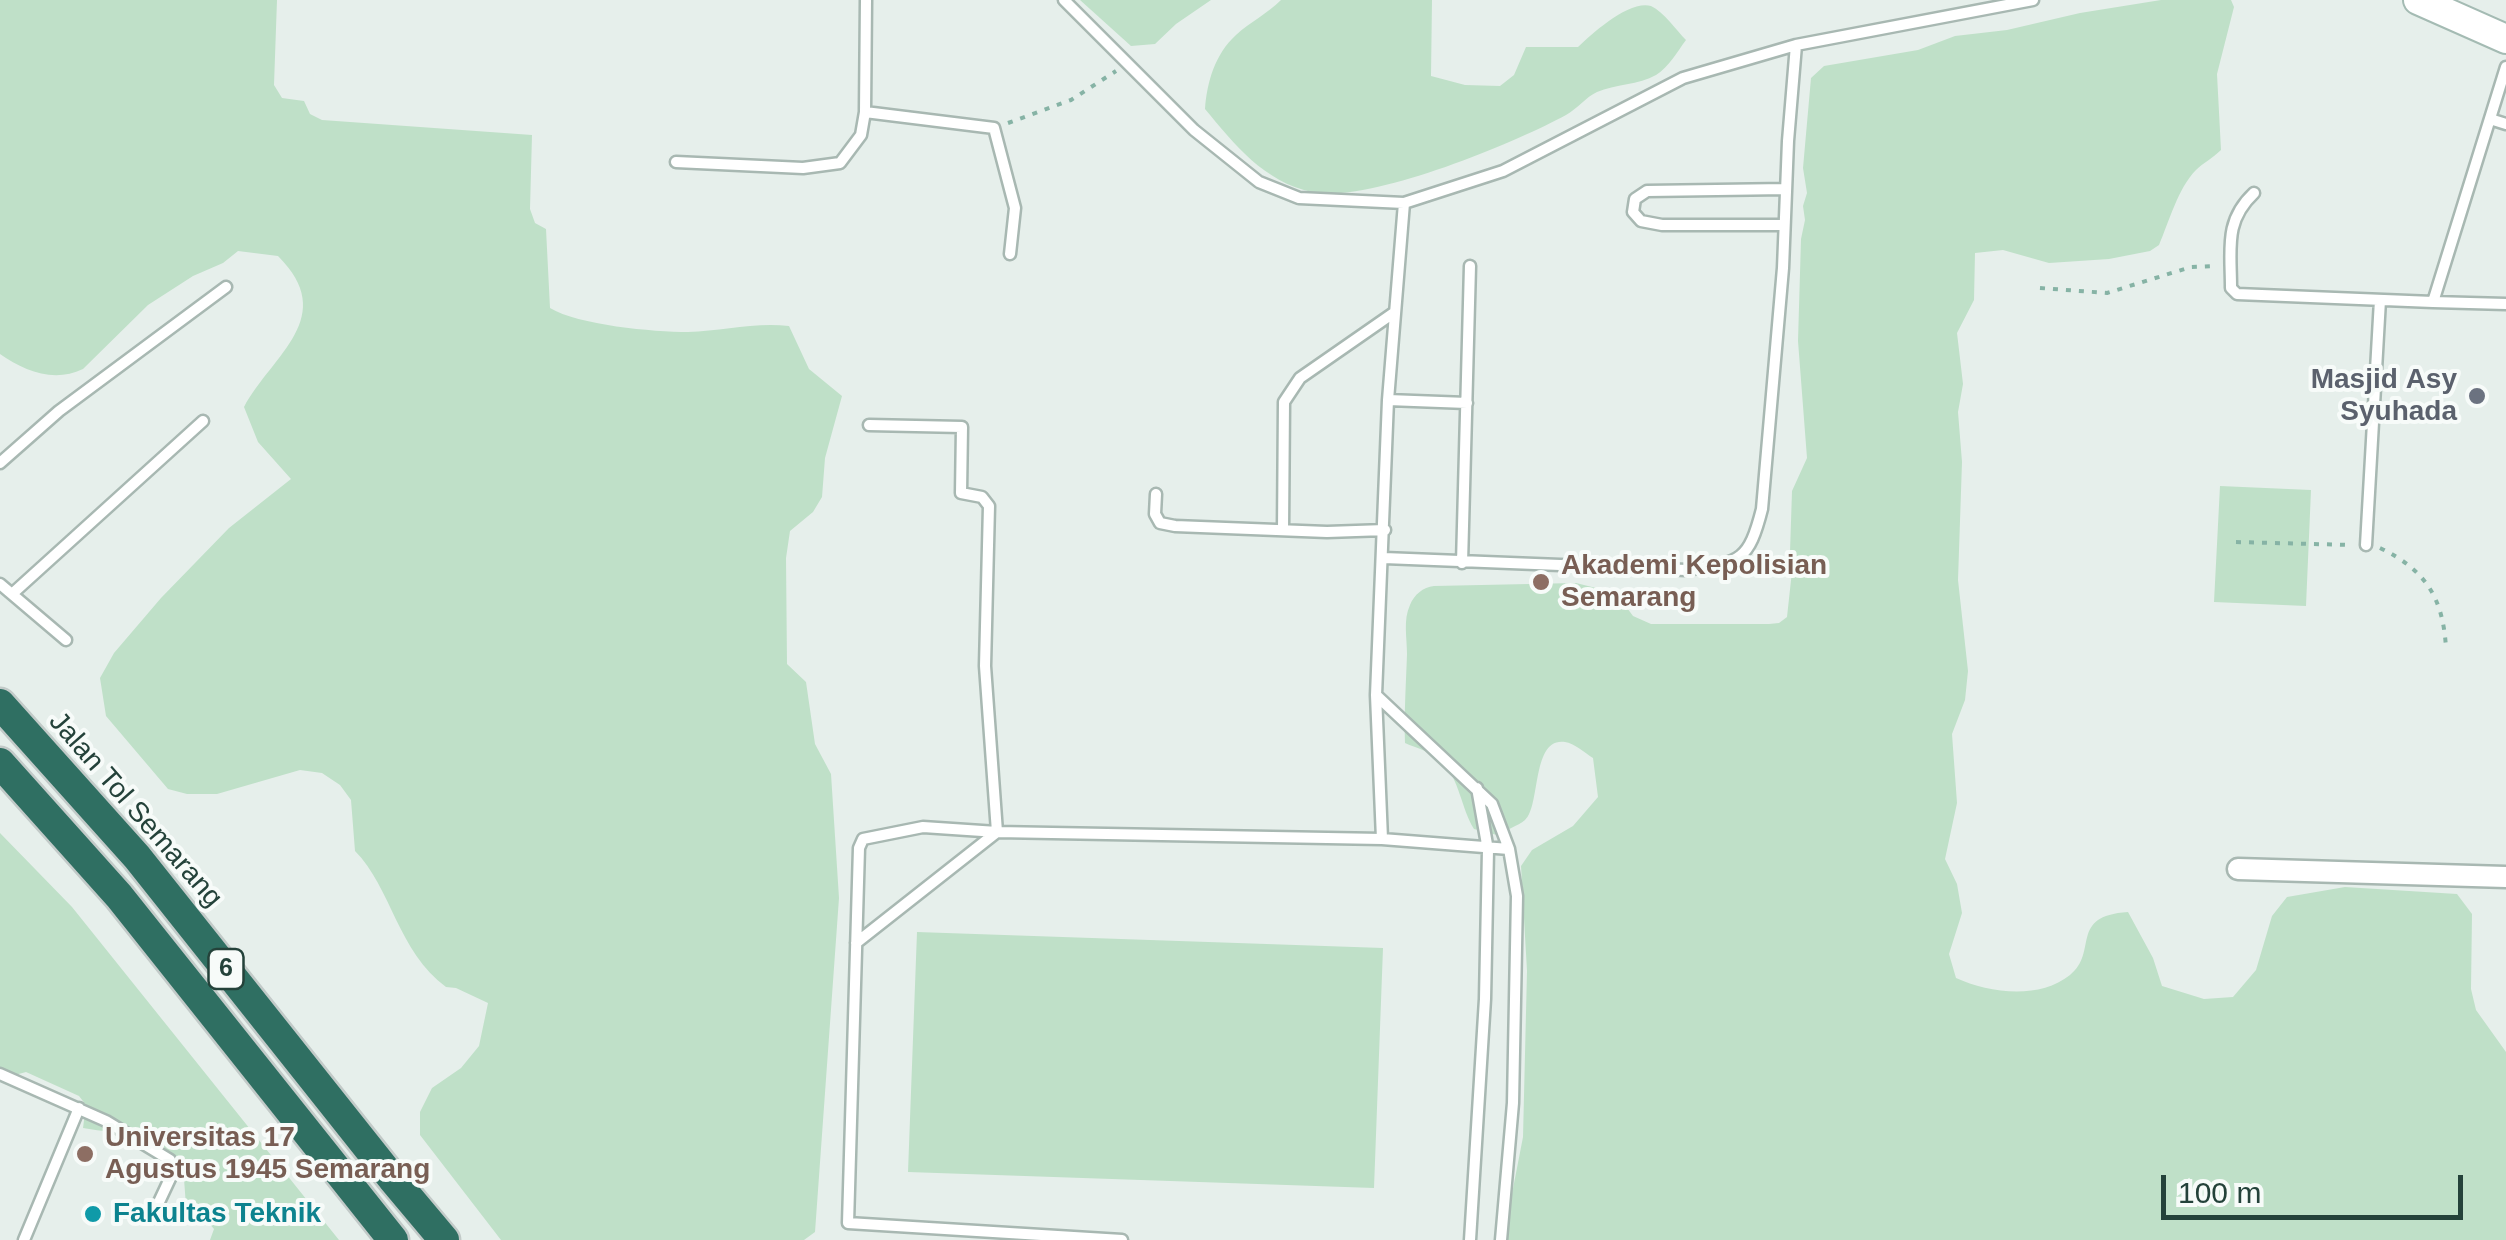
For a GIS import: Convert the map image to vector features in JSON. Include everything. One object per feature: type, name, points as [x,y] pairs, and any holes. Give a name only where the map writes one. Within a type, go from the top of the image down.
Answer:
[{"type":"highway","name":"Jalan Tol Semarang","points":[[0,704],[137,857],[444,1240]]},
{"type":"highway","name":"6","points":[[0,763],[118,896],[393,1240]]},
{"type":"street","points":[[2413,1],[2506,39]]},
{"type":"street","points":[[2238,869],[2506,877]]},
{"type":"lane","points":[[676,162],[802,168],[840,163],[861,134],[865,112],[866,0]]},
{"type":"lane","points":[[1064,0],[1194,130],[1259,182],[1299,198],[1404,204],[1503,171],[1683,78],[1796,45],[2033,0]]},
{"type":"lane","points":[[1384,558],[1686,570],[1732,564],[1753,542],[1762,509],[1796,45]]},
{"type":"lane","points":[[2433,302],[2506,67]]},
{"type":"lane","points":[[865,112],[994,128],[1015,208],[1010,254]]},
{"type":"lane","points":[[2490,119],[2506,124]]},
{"type":"lane","points":[[1784,225],[1662,224],[1640,221],[1634,212],[1635,199],[1647,191],[1786,189]]},
{"type":"lane","points":[[2254,193],[2238,208],[2232,225],[2231,288],[2237,294],[2506,304]]},
{"type":"lane","points":[[1382,839],[1376,695],[1388,400],[1404,204]]},
{"type":"lane","points":[[1462,563],[1470,266]]},
{"type":"lane","points":[[0,463],[59,411],[226,287]]},
{"type":"lane","points":[[2366,545],[2380,300]]},
{"type":"lane","points":[[1283,530],[1284,402],[1300,378],[1395,312]]},
{"type":"lane","points":[[1388,400],[1466,403]]},
{"type":"lane","points":[[12,594],[203,422]]},
{"type":"lane","points":[[868,425],[962,427],[961,493],[982,497],[988,506],[985,666],[997,832]]},
{"type":"lane","points":[[1156,494],[1155,514],[1160,522],[1175,526],[1385,530]]},
{"type":"lane","points":[[0,584],[66,640]]},
{"type":"lane","points":[[1376,695],[1492,804],[1509,849],[1516,915],[1513,1103],[1501,1240]]},
{"type":"lane","points":[[1470,1240],[1485,999],[1488,850],[1476,787]]},
{"type":"lane","points":[[1122,1240],[848,1223],[859,848],[863,839],[923,827],[997,832],[1382,839],[1509,849]]},
{"type":"lane","points":[[856,943],[997,832]]},
{"type":"lane","points":[[0,1074],[136,1136],[172,1162],[174,1170],[159,1202]]},
{"type":"lane","points":[[24,1240],[79,1108]]},
{"type":"path","points":[[994,128],[1071,100],[1126,64]]},
{"type":"path","points":[[2040,288],[2107,293],[2192,267],[2231,266]]},
{"type":"path","points":[[2236,542],[2366,545],[2400,557],[2418,572],[2444,616],[2446,648]]},
{"type":"green space","points":[[0,0],[277,0],[274,85],[282,98],[304,101],[310,114],[322,120],[532,135],[530,209],[535,223],[546,229],[550,308],[597,323],[656,331],[789,326],[809,369],[842,396],[825,458],[822,497],[813,512],[790,531],[786,558],[787,664],[806,682],[815,744],[831,774],[839,898],[815,1232],[804,1240],[501,1240],[420,1135],[420,1112],[432,1088],[461,1068],[479,1046],[488,1003],[446,987],[417,956],[378,883],[355,851],[351,800],[340,785],[322,773],[300,770],[217,794],[187,794],[168,789],[106,716],[100,678],[114,653],[229,528],[291,479],[258,442],[244,407],[295,334],[302,317],[302,298],[295,278],[278,256],[238,251],[148,305],[83,369],[50,375],[0,354]]},
{"type":"green space","points":[[1080,0],[1211,0],[1155,44],[1131,46]]},
{"type":"green space","points":[[1281,0],[1432,0],[1431,76],[1465,85],[1500,86],[1514,75],[1526,47],[1578,47],[1612,19],[1642,5],[1661,12],[1686,40],[1656,75],[1597,92],[1566,115],[1513,141],[1404,180],[1368,189],[1312,192],[1265,171],[1205,109],[1210,79],[1223,51],[1236,35]]},
{"type":"green space","points":[[2161,0],[2231,0],[2234,7],[2217,74],[2221,150],[2190,177],[2159,245],[2150,251],[2109,259],[2049,263],[2003,250],[1975,253],[1974,300],[1957,333],[1963,384],[1958,412],[1962,462],[1958,580],[1968,671],[1965,700],[1952,734],[1957,803],[1945,859],[1957,884],[1962,913],[1949,954],[1956,978],[1969,983],[2014,992],[2044,988],[2058,983],[2078,966],[2087,936],[2098,920],[2128,912],[2153,958],[2162,986],[2204,999],[2233,997],[2256,970],[2272,916],[2287,897],[2345,887],[2457,894],[2472,914],[2471,989],[2476,1010],[2506,1052],[2506,1240],[1503,1240],[1523,1137],[1527,971],[1521,866],[1532,850],[1573,826],[1598,797],[1593,758],[1576,746],[1554,743],[1542,761],[1525,820],[1497,835],[1474,829],[1448,769],[1435,756],[1405,743],[1406,623],[1412,601],[1434,586],[1576,583],[1616,593],[1633,616],[1651,624],[1769,624],[1787,617],[1792,571],[1792,491],[1807,458],[1798,341],[1803,206],[1807,193],[1803,168],[1811,78],[1824,66],[1918,50],[1955,36],[2007,30]]},
{"type":"green space","points":[[2220,486],[2311,490],[2306,606],[2214,602]]},
{"type":"green space","points":[[0,833],[72,907],[339,1240],[210,1240],[214,1229],[202,1215],[186,1206],[183,1165],[164,1148],[139,1136],[83,1128],[86,1105],[79,1096],[26,1072],[0,1073]]},
{"type":"green space","points":[[917,932],[1383,948],[1374,1188],[908,1172]]},
{"type":"place","name":"Masjid Asy Syuhada","points":[[2477,396]]},
{"type":"place","name":"Akademi Kepolisian Semarang","points":[[1541,582]]},
{"type":"place","name":"Universitas 17 Agustus 1945 Semarang","points":[[85,1154]]},
{"type":"place","name":"Fakultas Teknik","points":[[93,1214]]}]
